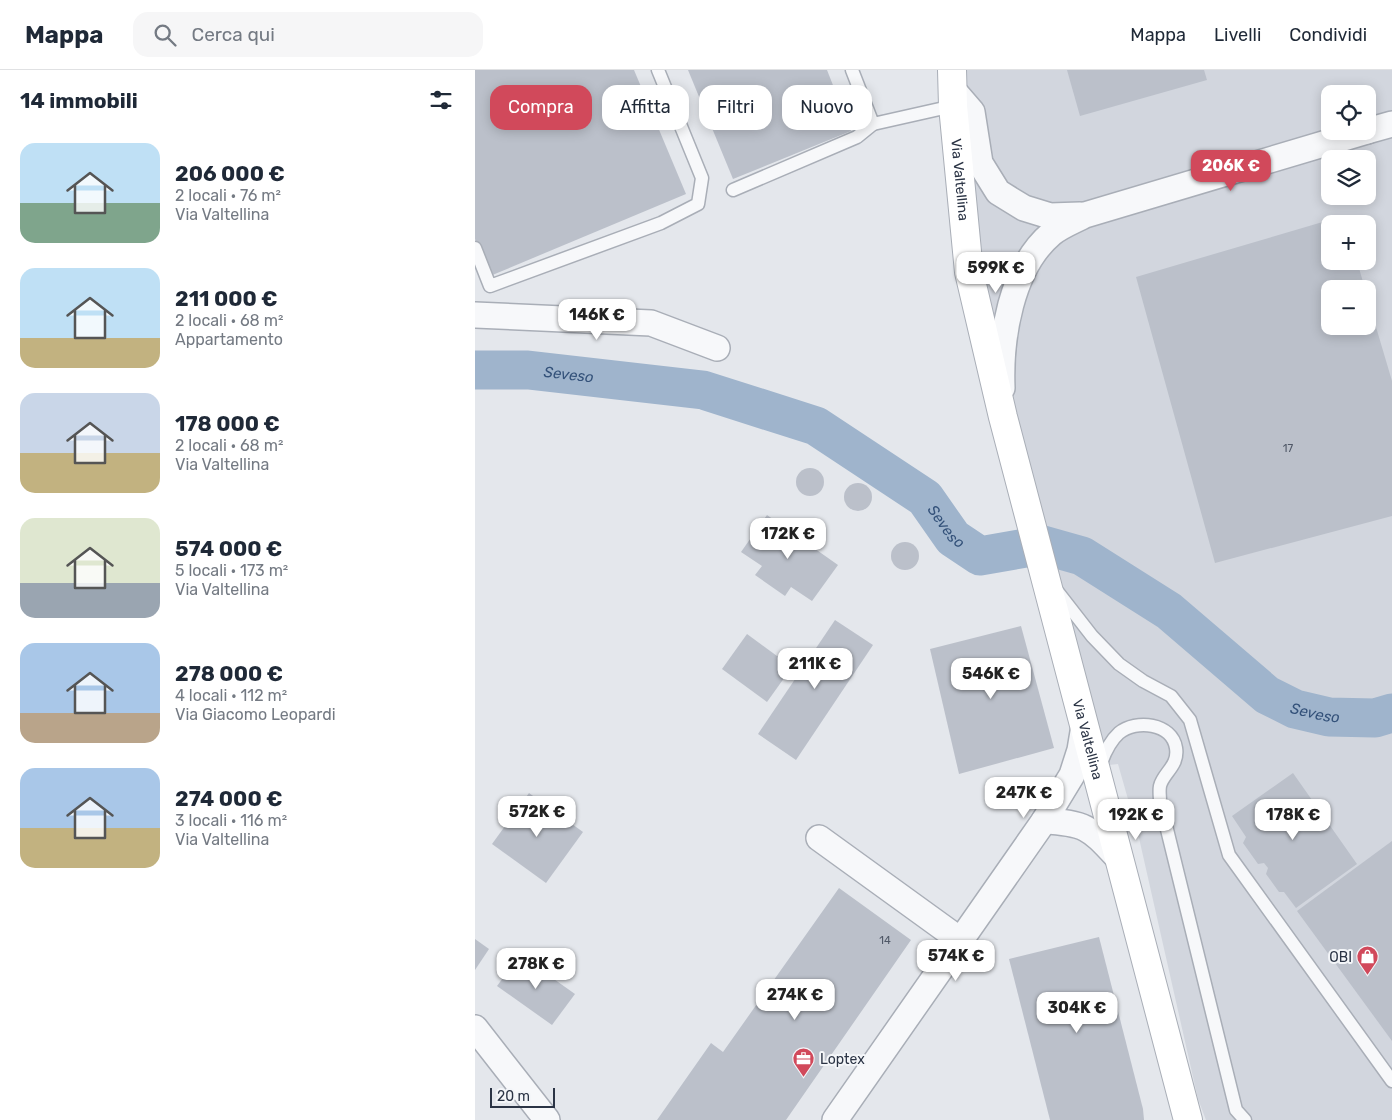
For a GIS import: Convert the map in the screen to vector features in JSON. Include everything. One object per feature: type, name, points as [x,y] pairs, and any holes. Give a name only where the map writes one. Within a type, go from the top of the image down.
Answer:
[{"type":"street","name":"Via Valtellina","points":[[953,89],[972,112],[980,163],[998,192],[1024,208],[1050,216],[1085,215]]},
{"type":"street","name":"Via Valtellina","points":[[953,89],[969,272],[1029,519],[1188,1120]]},
{"type":"street","name":"Via Valtellina","points":[[1376,128],[1392,124]]},
{"type":"street","name":"Via Valtellina","points":[[1003,417],[1001,372],[1005,327],[1017,285],[1033,253],[1052,233],[1085,215],[1337,140]]},
{"type":"street","points":[[475,315],[651,323],[717,348]]},
{"type":"street","points":[[835,1120],[1044,821],[1072,775],[1080,750],[1084,726]]},
{"type":"street","points":[[1044,821],[1083,826],[1095,834],[1119,859]]},
{"type":"street","points":[[819,838],[960,940]]},
{"type":"street","points":[[475,1028],[547,1120]]},
{"type":"lane","points":[[475,248],[490,286],[661,224],[697,204],[702,178],[659,70]]},
{"type":"lane","points":[[852,70],[873,124]]},
{"type":"lane","points":[[733,190],[857,137],[873,124],[953,89]]},
{"type":"lane","points":[[1044,573],[1073,614],[1119,664],[1171,696],[1190,720],[1229,855],[1392,1081]]},
{"type":"lane","points":[[1097,776],[1106,750],[1120,732],[1143,724],[1158,727],[1171,734],[1176,748],[1176,759],[1169,773],[1160,784],[1160,801],[1236,1110],[1245,1120]]},
{"type":"shaded area","points":[[959,70],[1392,70],[1392,1120],[1206,1120],[1198,1099],[1139,838],[1118,764],[1109,765],[985,302]]},
{"type":"building","points":[[475,70],[634,70],[640,85],[602,85],[602,130],[659,130],[686,194],[490,276],[475,239]]},
{"type":"building","points":[[688,70],[827,70],[833,85],[782,85],[782,130],[851,131],[733,179],[713,130],[772,130],[772,85],[699,85],[699,97]]},
{"type":"building","points":[[1067,70],[1204,70],[1207,80],[1080,116]]},
{"type":"building","points":[[1321,222],[1321,270],[1360,270],[1362,280],[1321,280],[1321,335],[1376,335],[1376,327],[1392,381],[1392,516],[1215,563],[1136,277]]},
{"type":"building","points":[[810,468],[820,472],[824,482],[820,492],[810,496],[800,492],[796,482],[800,472]]},
{"type":"building","points":[[858,483],[868,487],[872,497],[868,507],[858,511],[848,507],[844,497],[848,487]]},
{"type":"building","points":[[767,515],[838,565],[812,601],[791,587],[785,596],[755,575],[762,566],[741,552]]},
{"type":"building","points":[[905,542],[915,546],[919,556],[915,566],[905,570],[895,566],[891,556],[895,546]]},
{"type":"building","points":[[835,620],[873,645],[796,760],[758,734]]},
{"type":"building","points":[[1021,626],[1054,748],[959,774],[930,649]]},
{"type":"building","points":[[747,634],[792,667],[767,702],[722,669]]},
{"type":"building","points":[[1293,773],[1357,864],[1296,908],[1284,892],[1279,892],[1266,874],[1268,868],[1264,863],[1258,864],[1243,843],[1246,837],[1232,816]]},
{"type":"building","points":[[529,793],[583,832],[546,883],[492,844]]},
{"type":"building","name":"OBI","points":[[1392,841],[1392,1041],[1297,911]]},
{"type":"building","points":[[839,888],[911,940],[786,1120],[657,1120],[711,1043],[723,1052]]},
{"type":"building","points":[[1099,937],[1143,1109],[1144,1120],[1050,1120],[1009,959]]},
{"type":"building","points":[[475,939],[489,949],[475,970]]},
{"type":"building","points":[[520,955],[575,994],[552,1025],[497,986]]},
{"type":"waterway","name":"Seveso","points":[[475,370],[528,370],[703,390],[816,426],[925,498],[953,538],[980,556],[1043,545],[1082,556],[1169,611],[1267,695],[1295,709],[1329,717],[1375,718],[1392,713]]},
{"type":"place","name":"OBI","points":[[1368,976]]},
{"type":"place","name":"Loptex","points":[[804,1078]]}]
